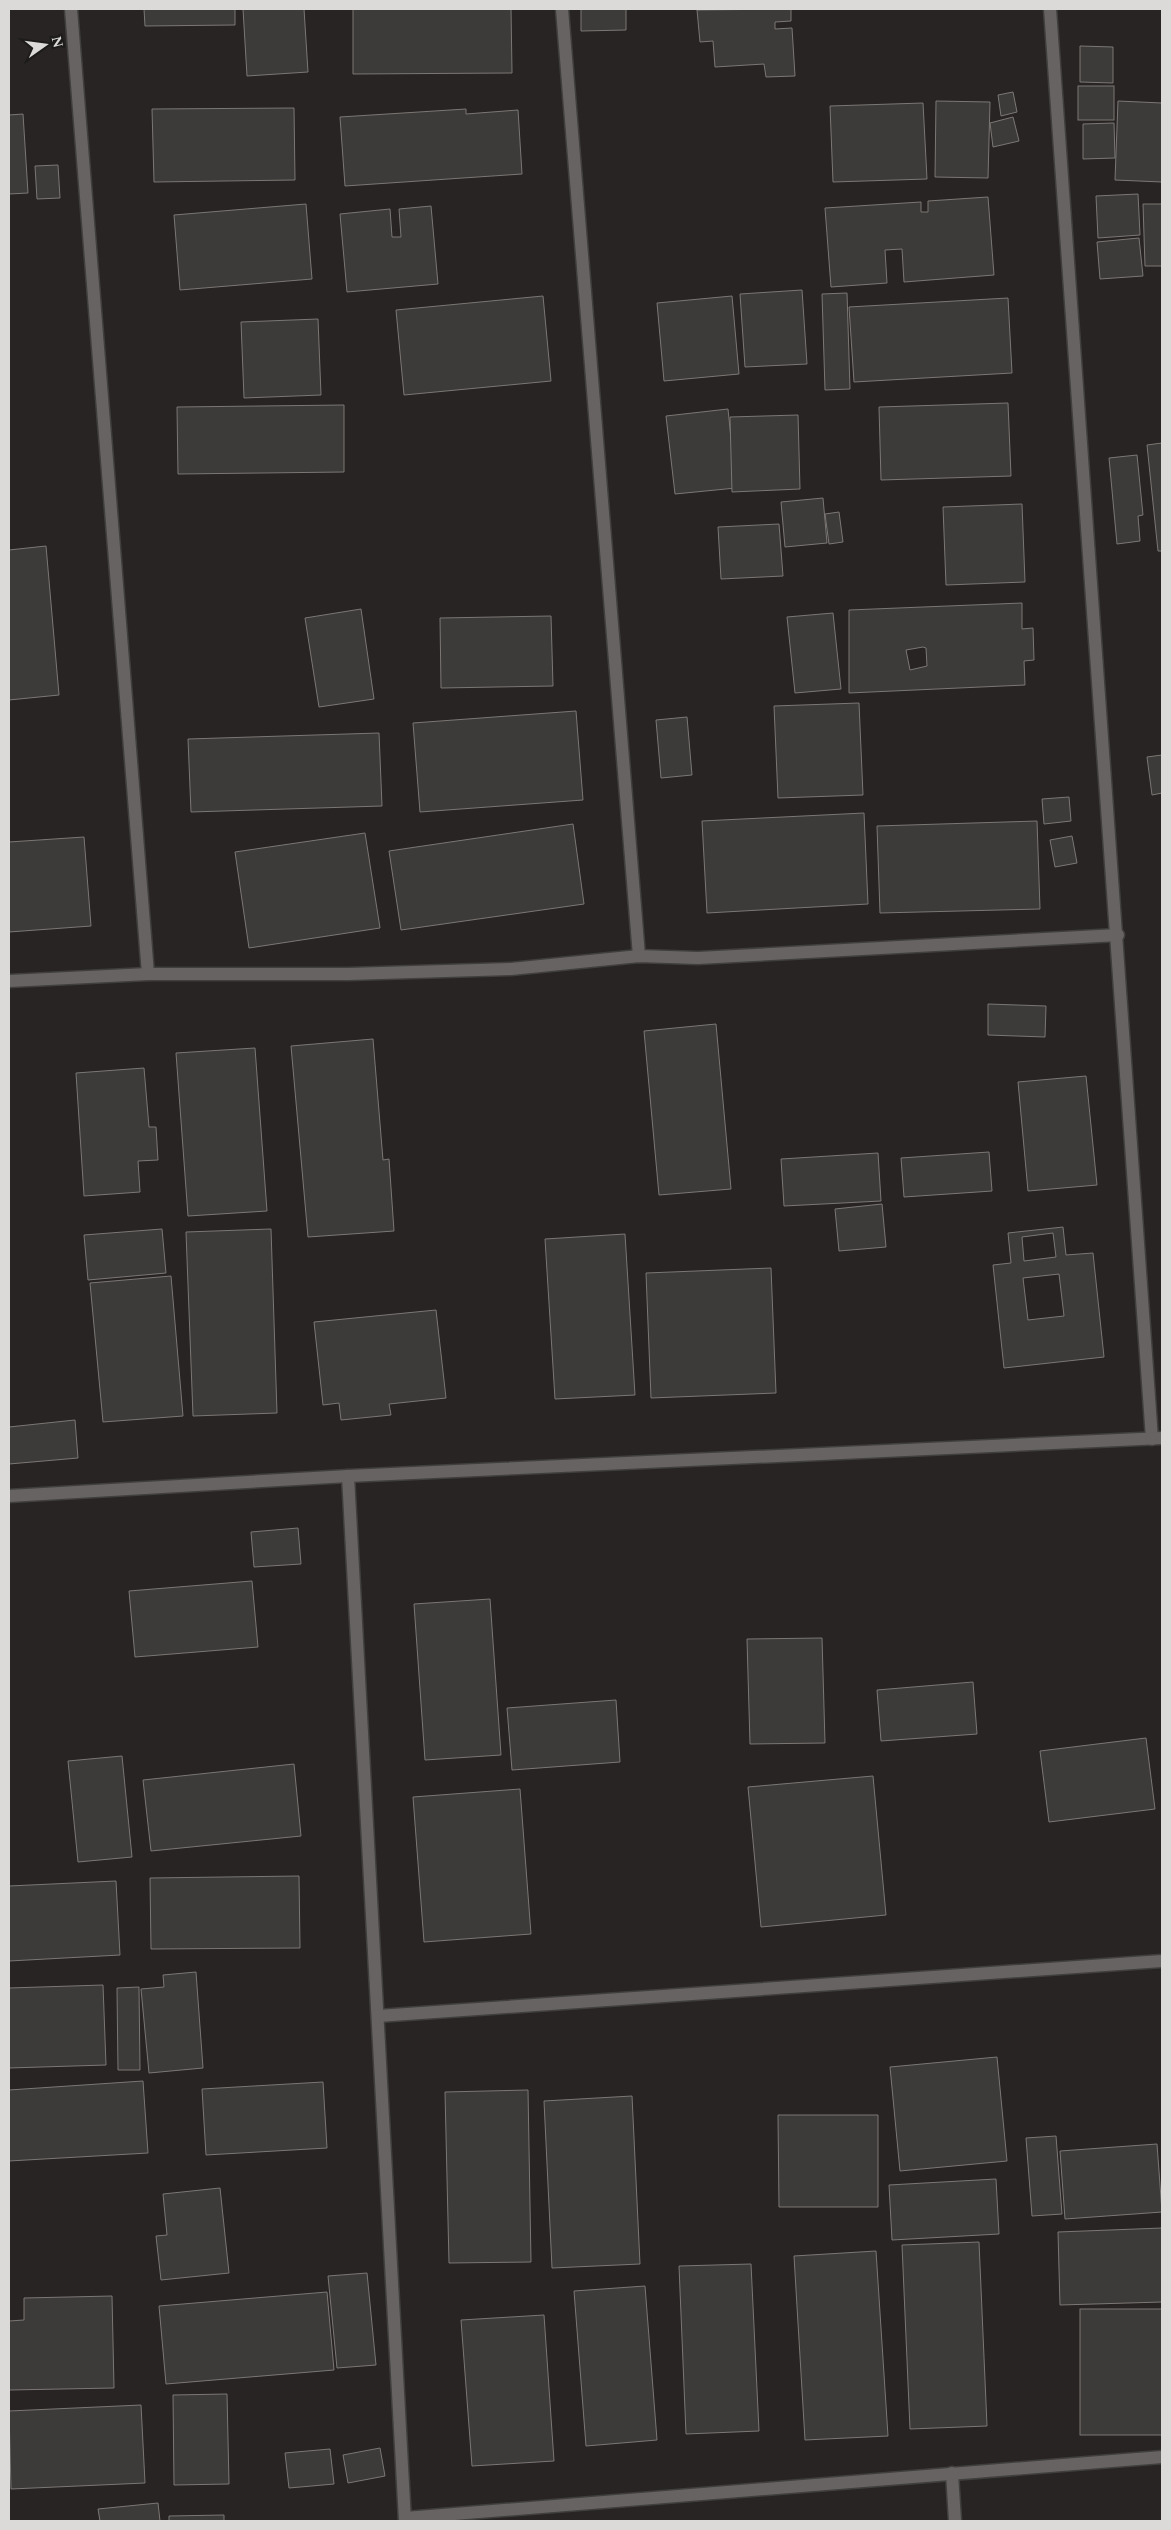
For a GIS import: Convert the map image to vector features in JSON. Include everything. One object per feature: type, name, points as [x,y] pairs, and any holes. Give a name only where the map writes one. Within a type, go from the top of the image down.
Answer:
[{"type":"street","points":[[71,9],[148,974]]},
{"type":"street","points":[[562,9],[639,956]]},
{"type":"street","points":[[9,1496],[348,1476],[1157,1438],[1050,9]]},
{"type":"street","points":[[9,981],[148,974],[349,974],[511,969],[639,956],[698,958],[1118,935]]},
{"type":"street","points":[[348,1476],[405,2519],[1162,2456]]},
{"type":"street","points":[[378,2016],[1162,1961]]},
{"type":"street","points":[[952,2473],[955,2521]]},
{"type":"building","points":[[144,9],[235,9],[235,25],[145,26]]},
{"type":"building","points":[[243,9],[304,9],[308,72],[247,76]]},
{"type":"building","points":[[353,9],[511,9],[512,73],[353,74]]},
{"type":"building","points":[[581,9],[626,9],[626,30],[581,31]]},
{"type":"building","points":[[791,9],[791,21],[775,22],[775,29],[792,28],[795,76],[766,77],[764,64],[715,67],[713,41],[700,42],[697,10]]},
{"type":"building","points":[[1080,46],[1113,47],[1113,83],[1080,82]]},
{"type":"building","points":[[1078,86],[1114,86],[1114,120],[1078,120]]},
{"type":"building","points":[[1013,92],[1017,112],[1001,116],[998,95]]},
{"type":"building","points":[[936,101],[990,102],[988,178],[935,177]]},
{"type":"building","points":[[1118,101],[1162,103],[1162,182],[1115,180]]},
{"type":"building","points":[[923,103],[927,179],[833,182],[830,106]]},
{"type":"building","points":[[294,108],[295,180],[154,182],[152,109]]},
{"type":"building","points":[[466,109],[466,114],[518,110],[522,174],[345,186],[340,117]]},
{"type":"building","points":[[23,114],[28,193],[9,194],[9,115]]},
{"type":"building","points":[[1013,117],[1019,141],[993,147],[990,123]]},
{"type":"building","points":[[1114,123],[1115,158],[1083,159],[1083,124]]},
{"type":"building","points":[[58,165],[60,198],[37,199],[35,166]]},
{"type":"building","points":[[1138,194],[1140,235],[1098,238],[1096,196]]},
{"type":"building","points":[[988,197],[994,275],[904,282],[902,249],[885,250],[887,283],[831,287],[825,208],[921,202],[921,212],[928,212],[928,201]]},
{"type":"building","points":[[306,204],[312,279],[180,290],[174,215]]},
{"type":"building","points":[[1143,204],[1162,204],[1162,266],[1145,266]]},
{"type":"building","points":[[431,206],[438,284],[347,292],[340,214],[390,209],[392,237],[401,237],[399,209]]},
{"type":"building","points":[[1139,238],[1143,276],[1100,279],[1097,242]]},
{"type":"building","points":[[802,290],[807,364],[745,367],[740,294]]},
{"type":"building","points":[[847,293],[850,389],[825,390],[822,294]]},
{"type":"building","points":[[543,296],[551,381],[404,395],[396,310]]},
{"type":"building","points":[[732,296],[739,374],[664,381],[657,303]]},
{"type":"building","points":[[1008,298],[1012,373],[854,382],[849,307]]},
{"type":"building","points":[[318,319],[321,395],[244,398],[241,322]]},
{"type":"building","points":[[1008,403],[1011,476],[881,480],[879,407]]},
{"type":"building","points":[[344,405],[344,472],[178,474],[177,407]]},
{"type":"building","points":[[728,409],[736,488],[675,494],[666,416]]},
{"type":"building","points":[[798,415],[800,489],[732,492],[730,417]]},
{"type":"building","points":[[1162,443],[1162,551],[1158,551],[1147,445]]},
{"type":"building","points":[[1137,455],[1143,515],[1138,516],[1140,541],[1117,544],[1109,458]]},
{"type":"building","points":[[823,498],[827,543],[785,547],[781,502]]},
{"type":"building","points":[[1022,504],[1025,582],[946,585],[943,507]]},
{"type":"building","points":[[839,512],[843,542],[829,544],[825,514]]},
{"type":"building","points":[[779,524],[783,576],[721,579],[718,527]]},
{"type":"building","points":[[46,546],[59,695],[9,700],[9,550]]},
{"type":"building","points":[[1022,603],[1022,629],[1033,628],[1034,660],[1024,661],[1025,685],[849,693],[849,610]],"holes":[[[926,648],[927,666],[910,670],[906,650]]]},
{"type":"building","points":[[361,609],[374,699],[319,707],[305,618]]},
{"type":"building","points":[[833,613],[841,689],[795,693],[787,617]]},
{"type":"building","points":[[551,616],[553,686],[441,688],[440,618]]},
{"type":"building","points":[[859,703],[863,795],[778,798],[774,706]]},
{"type":"building","points":[[576,711],[583,800],[420,812],[413,723]]},
{"type":"building","points":[[687,717],[692,775],[661,778],[656,720]]},
{"type":"building","points":[[379,733],[382,806],[191,812],[188,739]]},
{"type":"building","points":[[1162,755],[1162,793],[1152,795],[1147,757]]},
{"type":"building","points":[[1069,797],[1071,821],[1044,824],[1042,799]]},
{"type":"building","points":[[864,813],[868,904],[707,913],[702,821]]},
{"type":"building","points":[[1037,821],[1040,909],[880,913],[877,826]]},
{"type":"building","points":[[573,824],[584,904],[401,930],[389,851]]},
{"type":"building","points":[[365,833],[380,928],[249,948],[235,852]]},
{"type":"building","points":[[1072,836],[1077,863],[1055,867],[1050,840]]},
{"type":"building","points":[[84,837],[91,926],[9,932],[9,842]]},
{"type":"building","points":[[988,1004],[1046,1006],[1045,1037],[988,1035]]},
{"type":"building","points":[[716,1024],[731,1189],[659,1195],[644,1031]]},
{"type":"building","points":[[373,1039],[383,1160],[389,1159],[394,1231],[308,1237],[291,1046]]},
{"type":"building","points":[[255,1048],[267,1211],[188,1216],[176,1053]]},
{"type":"building","points":[[144,1068],[149,1127],[156,1127],[158,1160],[138,1161],[140,1192],[84,1196],[76,1073]]},
{"type":"building","points":[[1086,1076],[1097,1185],[1028,1191],[1018,1082]]},
{"type":"building","points":[[989,1152],[992,1191],[904,1197],[901,1158]]},
{"type":"building","points":[[878,1153],[881,1201],[784,1206],[781,1159]]},
{"type":"building","points":[[882,1204],[886,1247],[839,1251],[835,1209]]},
{"type":"building","points":[[1063,1227],[1066,1255],[1093,1253],[1104,1357],[1004,1368],[993,1265],[1011,1263],[1008,1233]],"holes":[[[1053,1233],[1056,1257],[1024,1261],[1022,1237]],[[1059,1274],[1064,1316],[1028,1320],[1023,1278]]]},
{"type":"building","points":[[162,1229],[166,1273],[88,1280],[84,1235]]},
{"type":"building","points":[[271,1229],[277,1413],[193,1416],[186,1232]]},
{"type":"building","points":[[625,1234],[635,1395],[555,1399],[545,1239]]},
{"type":"building","points":[[771,1268],[776,1393],[651,1398],[646,1273]]},
{"type":"building","points":[[171,1276],[183,1416],[103,1422],[90,1283]]},
{"type":"building","points":[[436,1310],[446,1398],[389,1404],[391,1415],[341,1420],[339,1403],[323,1405],[314,1322]]},
{"type":"building","points":[[75,1420],[78,1458],[9,1464],[9,1427]]},
{"type":"building","points":[[298,1528],[301,1564],[254,1567],[251,1532]]},
{"type":"building","points":[[252,1581],[258,1647],[135,1657],[129,1591]]},
{"type":"building","points":[[490,1599],[501,1755],[425,1760],[414,1604]]},
{"type":"building","points":[[822,1638],[825,1743],[750,1744],[747,1639]]},
{"type":"building","points":[[973,1682],[977,1734],[881,1741],[877,1690]]},
{"type":"building","points":[[616,1700],[620,1762],[512,1770],[507,1708]]},
{"type":"building","points":[[1146,1738],[1155,1809],[1049,1822],[1040,1751]]},
{"type":"building","points":[[122,1756],[132,1857],[78,1862],[68,1761]]},
{"type":"building","points":[[294,1764],[301,1836],[151,1851],[143,1780]]},
{"type":"building","points":[[873,1776],[886,1915],[761,1927],[748,1787]]},
{"type":"building","points":[[520,1789],[531,1934],[424,1942],[413,1797]]},
{"type":"building","points":[[299,1876],[300,1948],[151,1949],[150,1878]]},
{"type":"building","points":[[116,1881],[120,1955],[9,1961],[9,1886]]},
{"type":"building","points":[[196,1972],[203,2068],[149,2073],[141,1989],[164,1987],[163,1975]]},
{"type":"building","points":[[103,1985],[106,2065],[9,2068],[9,1988]]},
{"type":"building","points":[[139,1987],[140,2070],[118,2070],[117,1988]]},
{"type":"building","points":[[997,2057],[1007,2161],[900,2171],[890,2067]]},
{"type":"building","points":[[143,2081],[148,2153],[9,2161],[9,2090]]},
{"type":"building","points":[[323,2082],[327,2148],[206,2155],[202,2089]]},
{"type":"building","points":[[528,2090],[531,2262],[449,2263],[445,2092]]},
{"type":"building","points":[[632,2096],[640,2264],[552,2268],[544,2101]]},
{"type":"building","points":[[778,2115],[878,2115],[878,2207],[779,2207]]},
{"type":"building","points":[[1056,2136],[1062,2214],[1032,2216],[1026,2138]]},
{"type":"building","points":[[1157,2144],[1162,2212],[1065,2219],[1060,2151]]},
{"type":"building","points":[[996,2179],[999,2234],[892,2240],[889,2185]]},
{"type":"building","points":[[220,2188],[229,2273],[161,2280],[156,2236],[167,2235],[163,2194]]},
{"type":"building","points":[[1162,2228],[1162,2302],[1060,2305],[1058,2232]]},
{"type":"building","points":[[979,2242],[987,2426],[910,2429],[902,2245]]},
{"type":"building","points":[[876,2251],[888,2436],[805,2440],[794,2256]]},
{"type":"building","points":[[751,2264],[759,2431],[686,2434],[679,2266]]},
{"type":"building","points":[[367,2273],[376,2365],[337,2368],[328,2276]]},
{"type":"building","points":[[645,2286],[657,2440],[586,2446],[574,2291]]},
{"type":"building","points":[[327,2292],[334,2370],[166,2384],[159,2306]]},
{"type":"building","points":[[112,2296],[114,2388],[9,2390],[9,2321],[24,2320],[24,2298]]},
{"type":"building","points":[[1080,2309],[1162,2309],[1162,2435],[1080,2435]]},
{"type":"building","points":[[544,2315],[554,2461],[472,2466],[461,2320]]},
{"type":"building","points":[[227,2394],[229,2484],[174,2485],[173,2395]]},
{"type":"building","points":[[141,2405],[145,2483],[11,2489],[9,2411]]},
{"type":"building","points":[[380,2448],[385,2476],[348,2483],[343,2455]]},
{"type":"building","points":[[330,2449],[334,2484],[289,2488],[285,2453]]},
{"type":"building","points":[[158,2503],[160,2521],[100,2521],[98,2509]]},
{"type":"building","points":[[224,2515],[224,2521],[169,2521],[169,2516]]}]
